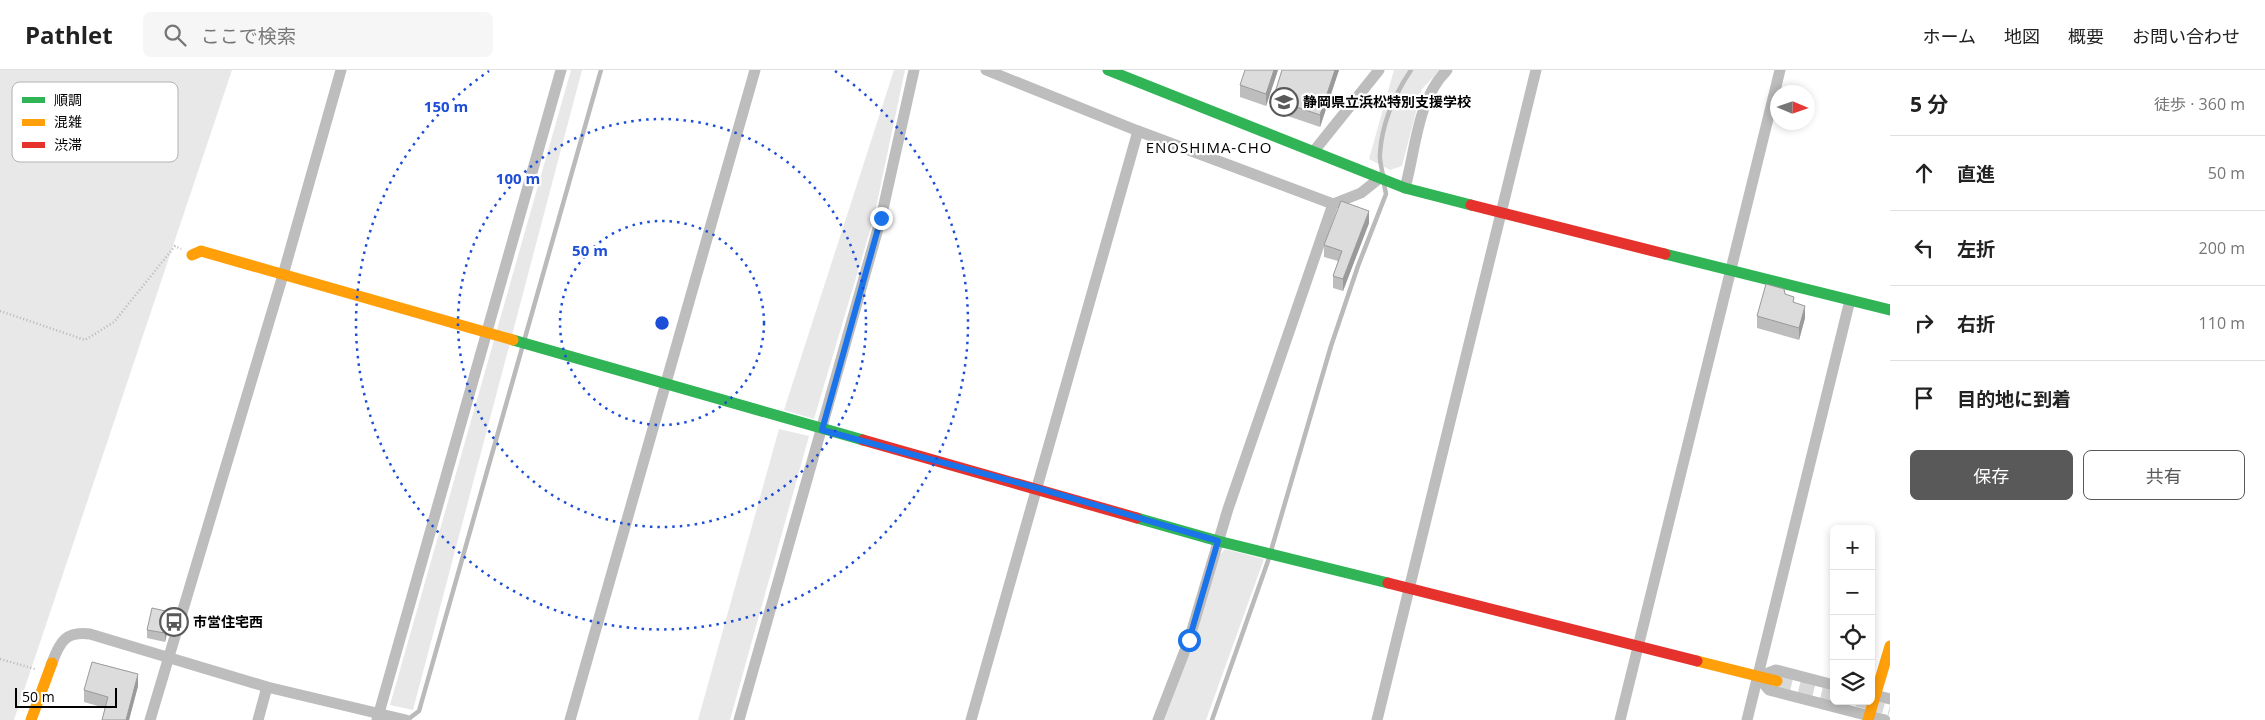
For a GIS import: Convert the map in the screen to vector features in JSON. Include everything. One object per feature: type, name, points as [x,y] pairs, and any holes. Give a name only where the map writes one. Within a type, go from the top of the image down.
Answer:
[{"type":"main road","points":[[1108,70],[1382,177],[1405,188],[1890,310]]},
{"type":"main road","points":[[192,256],[200,251],[283,276],[306,280],[822,430],[1037,488],[1218,541],[1638,648],[1778,681]]},
{"type":"main road","points":[[1875,688],[1890,646]]},
{"type":"main road","points":[[32,720],[52,663]]},
{"type":"main road","points":[[1869,718],[1871,705]]},
{"type":"street","points":[[150,720],[283,276],[341,70]]},
{"type":"street","points":[[378,717],[491,333],[561,70]]},
{"type":"street","points":[[570,720],[755,70]]},
{"type":"street","points":[[739,720],[881,218],[914,70]]},
{"type":"street","points":[[986,70],[1138,131],[1333,204],[1361,193],[1382,177]]},
{"type":"street","points":[[1314,151],[1379,70]]},
{"type":"street","points":[[1405,188],[1427,96],[1438,79],[1447,70]]},
{"type":"street","points":[[1377,720],[1536,70]]},
{"type":"street","points":[[1620,720],[1780,70]]},
{"type":"street","points":[[970,720],[1138,131]]},
{"type":"street","points":[[1158,720],[1189,640],[1218,541],[1333,204]]},
{"type":"street","points":[[1747,720],[1850,300]]},
{"type":"street","points":[[52,663],[66,637],[75,632],[90,634],[267,687],[378,717],[406,720]]},
{"type":"street","points":[[1758,677],[1776,670],[1830,683]]},
{"type":"street","points":[[1758,677],[1769,690],[1869,718],[1885,720]]},
{"type":"street","points":[[258,720],[267,687]]},
{"type":"street","points":[[1875,695],[1890,699]]},
{"type":"path","points":[[0,311],[85,340],[114,322],[175,246],[192,256]]},
{"type":"path","points":[[0,659],[48,675]]},
{"type":"shaded area","points":[[0,70],[232,70],[14,720],[0,720]]},
{"type":"shaded area","points":[[571,70],[582,70],[413,710],[390,705]]},
{"type":"shaded area","points":[[894,70],[905,70],[874,217],[814,419],[784,410]]},
{"type":"shaded area","points":[[1394,70],[1440,70],[1422,89],[1402,166],[1390,170],[1369,159]]},
{"type":"shaded area","points":[[779,429],[809,436],[730,720],[698,720]]},
{"type":"shaded area","points":[[1225,549],[1264,559],[1206,720],[1163,720],[1220,555]]},
{"type":"building","points":[[1245,70],[1274,70],[1266,94],[1240,85]]},
{"type":"building","points":[[1282,70],[1335,70],[1320,115],[1273,99]]},
{"type":"building","points":[[1341,201],[1369,211],[1343,279],[1333,276],[1342,251],[1324,245]]},
{"type":"building","points":[[1766,284],[1784,289],[1785,294],[1794,297],[1793,302],[1805,306],[1799,328],[1757,316]]},
{"type":"building","points":[[152,608],[170,612],[165,633],[147,630]]},
{"type":"building","points":[[92,662],[138,674],[126,720],[102,720],[108,697],[84,690]]},
{"type":"waterway","points":[[407,720],[419,711],[601,70]]},
{"type":"waterway","points":[[1383,176],[1380,162],[1383,131],[1395,99],[1411,70]]},
{"type":"waterway","points":[[1212,720],[1268,561],[1331,346],[1358,266],[1386,194],[1384,184]]},
{"type":"tunnel","points":[[1777,681],[1830,694]]},
{"type":"tunnel","points":[[1872,705],[1890,710]]},
{"type":"traffic: fast","points":[[1108,70],[1405,188],[1471,205]]},
{"type":"traffic: fast","points":[[1665,254],[1890,310]]},
{"type":"traffic: fast","points":[[513,340],[863,440]]},
{"type":"traffic: fast","points":[[1137,518],[1218,541],[1388,583]]},
{"type":"traffic: slow","points":[[192,255],[201,251],[513,340]]},
{"type":"traffic: slow","points":[[1868,720],[1890,646]]},
{"type":"traffic: slow","points":[[1697,661],[1777,681]]},
{"type":"traffic: slow","points":[[31,720],[52,663]]},
{"type":"traffic: jam","points":[[1471,205],[1665,254]]},
{"type":"traffic: jam","points":[[863,440],[1137,518]]},
{"type":"traffic: jam","points":[[1388,583],[1697,661]]},
{"type":"place","name":"静岡県立浜松特別支援学校","points":[[1284,102]]},
{"type":"place","name":"市営住宅西","points":[[174,622]]},
{"type":"district","name":"ENOSHIMA-CHO","points":[[1209,148]]},
{"type":"route","points":[[881,218],[822,430],[1037,488],[1218,541],[1189,640]]}]
